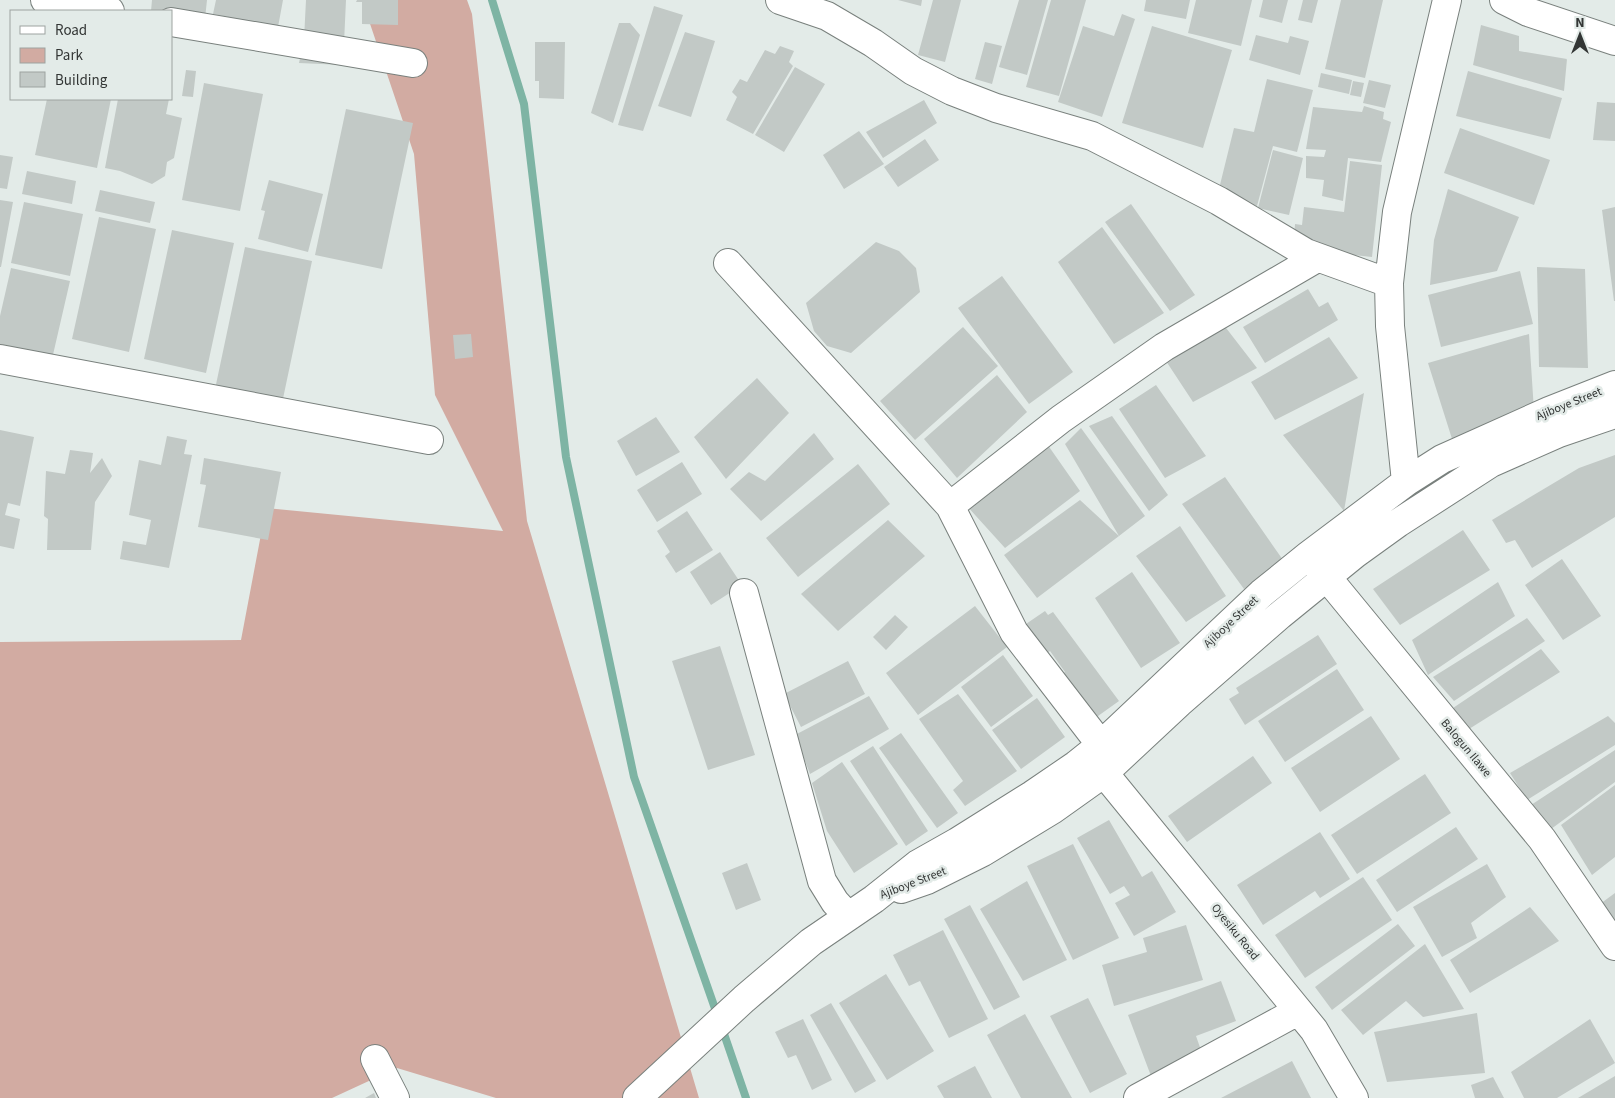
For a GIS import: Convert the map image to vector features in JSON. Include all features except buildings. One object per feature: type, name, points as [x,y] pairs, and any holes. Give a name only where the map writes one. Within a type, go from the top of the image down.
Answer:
[{"type":"street","points":[[45,0],[104,10]]},
{"type":"street","points":[[780,0],[827,16],[873,43],[913,71],[952,91],[996,108],[1092,136],[1218,201],[1306,253],[1389,283]]},
{"type":"street","points":[[1406,482],[1390,326],[1389,283],[1397,212],[1447,0]]},
{"type":"street","points":[[1504,0],[1528,12],[1615,41]]},
{"type":"street","points":[[172,22],[412,63]]},
{"type":"street","points":[[950,506],[1061,419],[1164,347],[1317,258]]},
{"type":"street","points":[[728,263],[950,506],[1014,632],[1102,745]]},
{"type":"street","points":[[0,359],[429,440]]},
{"type":"street","name":"Ajiboye Street","points":[[637,1098],[744,999],[811,942],[874,898],[918,864],[958,842],[1032,795],[1102,745],[1262,593],[1406,482],[1442,459],[1549,411],[1615,385]]},
{"type":"street","name":"Ajiboye Street","points":[[874,898],[927,880],[983,852],[1052,810],[1104,773],[1179,703],[1280,615],[1355,554],[1398,523],[1491,464],[1559,433],[1615,414]]},
{"type":"street","name":"Balogun Ilawe","points":[[1309,555],[1542,839],[1615,946]]},
{"type":"street","points":[[744,593],[822,881],[835,902],[842,921]]},
{"type":"street","name":"Oyesiku Road","points":[[1104,773],[1314,1030],[1354,1098]]},
{"type":"street","points":[[1138,1098],[1298,1011]]},
{"type":"street","points":[[375,1059],[394,1098]]},
{"type":"green space","points":[[362,0],[467,0],[472,14],[527,521],[699,1098],[496,1098],[397,1068],[332,1098],[0,1098],[0,642],[241,640],[266,508],[503,531],[435,395],[414,154]]},
{"type":"waterway","points":[[492,0],[524,104],[566,457],[634,777],[718,1017]]},
{"type":"waterway","points":[[722,1028],[746,1098]]}]
